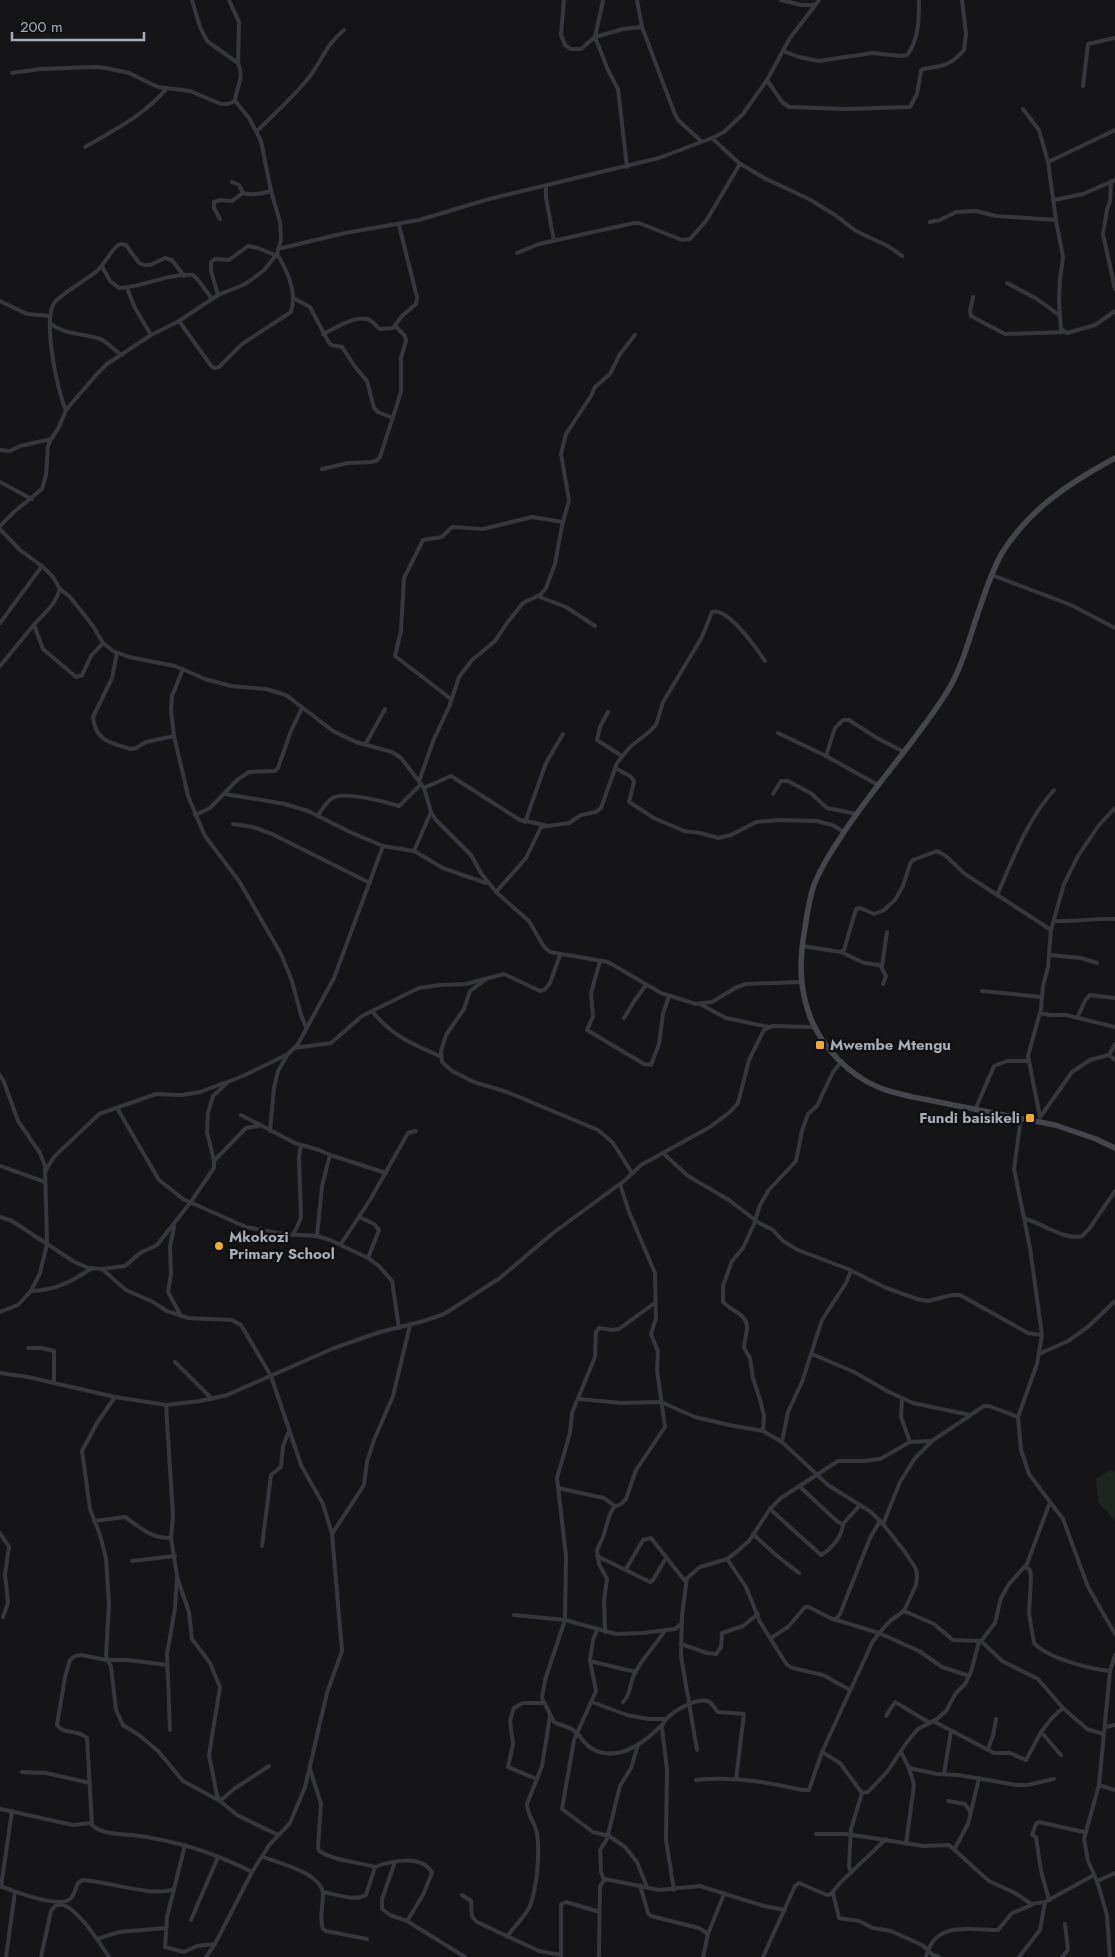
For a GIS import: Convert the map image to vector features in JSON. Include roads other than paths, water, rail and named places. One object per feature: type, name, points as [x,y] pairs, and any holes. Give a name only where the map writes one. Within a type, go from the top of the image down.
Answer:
[{"type":"main road","points":[[1115,458],[1077,478],[1035,513],[1002,553],[951,685],[931,716],[856,814],[820,870],[814,886],[802,946],[801,982],[805,1002],[814,1027],[828,1049],[859,1077],[879,1088],[975,1110],[1021,1118],[1039,1119],[1096,1139],[1115,1148]]},
{"type":"street","points":[[192,0],[200,27],[207,41],[238,63]]},
{"type":"street","points":[[229,0],[239,22],[238,63],[241,76],[235,101],[257,131],[261,141],[281,228],[277,253],[264,270],[251,280],[212,298],[179,321],[151,335],[107,364],[66,410],[48,446],[42,489],[14,512],[0,527],[20,550],[42,566],[53,577],[60,589],[70,597],[94,626],[103,643],[117,653],[183,669],[205,680],[231,686],[266,689],[286,695],[333,731],[365,745],[395,755],[405,763],[421,785],[431,812],[438,823],[469,853],[488,884],[529,920],[544,947],[550,952],[615,965],[646,985],[669,996],[700,1004],[726,1018],[769,1027],[814,1027]]},
{"type":"street","points":[[564,0],[561,35],[565,45],[571,49],[578,50],[595,37],[623,29],[642,27]]},
{"type":"street","points":[[603,0],[595,37],[618,89],[627,167]]},
{"type":"street","points":[[637,0],[642,27],[674,112],[678,120],[701,141]]},
{"type":"street","points":[[781,0],[801,5],[815,5]]},
{"type":"street","points":[[218,295],[211,271],[212,262],[215,260],[229,260],[248,246],[277,253],[345,233],[420,220],[497,197],[627,167],[659,158],[712,138],[724,132],[744,114],[767,80],[801,22],[819,0]]},
{"type":"street","points":[[783,51],[819,61],[872,53],[907,55],[919,21],[919,0]]},
{"type":"street","points":[[767,80],[782,102],[790,107],[845,109],[910,107],[917,94],[923,69],[950,64],[964,50],[966,34],[962,0]]},
{"type":"street","points":[[257,131],[292,98],[317,67],[336,36],[344,30]]},
{"type":"street","points":[[1083,86],[1088,44],[1115,38]]},
{"type":"street","points":[[12,73],[27,70],[95,67],[129,73],[158,87],[190,90],[221,104],[235,101]]},
{"type":"street","points":[[85,147],[150,106],[168,88]]},
{"type":"street","points":[[1023,109],[1039,130],[1048,162],[1056,220],[1064,257],[1060,279],[1059,315],[1061,329],[1064,332]]},
{"type":"street","points":[[1048,162],[1115,130]]},
{"type":"street","points":[[712,138],[740,164],[766,179],[809,199],[856,231],[888,246],[902,256]]},
{"type":"street","points":[[517,253],[539,244],[634,223],[639,223],[682,240],[690,240],[706,221],[740,164]]},
{"type":"street","points":[[1054,200],[1084,194],[1113,180]]},
{"type":"street","points":[[1113,180],[1102,234],[1115,289]]},
{"type":"street","points":[[232,182],[239,184],[243,193]]},
{"type":"street","points":[[546,187],[546,198],[554,241]]},
{"type":"street","points":[[220,219],[214,208],[214,202],[220,200],[232,201],[243,193],[254,195],[271,191]]},
{"type":"street","points":[[930,222],[940,220],[956,212],[976,211],[996,216],[1056,220]]},
{"type":"street","points":[[323,334],[360,319],[367,319],[373,322],[380,329],[393,328],[417,301],[399,224]]},
{"type":"street","points":[[66,410],[58,388],[54,365],[50,316],[57,299],[76,287],[102,266],[116,246],[123,244],[129,247],[144,266],[164,258],[169,259],[174,262],[184,276]]},
{"type":"street","points":[[179,321],[212,367],[215,368],[242,344],[291,312],[293,306],[288,277],[277,253]]},
{"type":"street","points":[[1109,260],[1115,258]]},
{"type":"street","points":[[102,266],[114,285],[119,288],[184,276],[196,277],[212,298]]},
{"type":"street","points":[[1007,283],[1032,296],[1059,315]]},
{"type":"street","points":[[127,288],[135,308],[151,335]]},
{"type":"street","points":[[973,297],[970,311],[971,316],[1005,334],[1072,332],[1095,325],[1115,311]]},
{"type":"street","points":[[292,298],[310,307],[318,320],[323,334],[331,345],[342,347],[367,381],[374,408],[378,412],[393,418]]},
{"type":"street","points":[[0,301],[27,314],[50,316]]},
{"type":"street","points":[[51,324],[61,330],[104,341],[122,355]]},
{"type":"street","points":[[322,469],[348,463],[376,461],[380,457],[401,392],[402,354],[406,341],[405,336],[395,326]]},
{"type":"street","points":[[421,785],[462,672],[472,660],[495,641],[523,603],[537,596],[546,588],[553,569],[569,500],[561,454],[566,434],[595,387],[610,374],[620,354],[635,335]]},
{"type":"street","points":[[0,450],[10,451],[20,446],[51,439]]},
{"type":"street","points":[[0,482],[32,499]]},
{"type":"street","points":[[451,700],[394,655],[401,631],[404,578],[420,543],[427,538],[442,537],[452,527],[483,529],[532,518],[563,522]]},
{"type":"street","points":[[0,623],[42,566]]},
{"type":"street","points":[[992,575],[1071,605],[1115,628]]},
{"type":"street","points":[[0,666],[55,603],[60,589]]},
{"type":"street","points":[[537,596],[566,607],[595,626]]},
{"type":"street","points":[[318,815],[329,800],[336,797],[380,800],[399,806],[421,785],[447,776],[454,777],[525,822],[545,826],[565,825],[581,816],[598,811],[603,805],[615,768],[622,756],[656,725],[663,702],[702,637],[713,611],[734,622],[746,634],[765,662]]},
{"type":"street","points":[[34,625],[44,650],[76,677],[82,674],[91,656],[103,643]]},
{"type":"street","points":[[117,653],[112,678],[92,717],[98,734],[105,741],[131,749],[146,742],[174,736]]},
{"type":"street","points":[[183,669],[171,704],[174,736],[195,814],[205,836],[239,881],[281,954],[292,981],[300,1015],[306,1028]]},
{"type":"street","points":[[195,814],[210,808],[236,780],[249,772],[275,771],[278,768],[302,708]]},
{"type":"street","points":[[365,745],[385,709]]},
{"type":"street","points":[[608,712],[600,727],[597,740],[622,756]]},
{"type":"street","points":[[826,756],[834,728],[843,720],[849,720],[904,752]]},
{"type":"street","points":[[778,732],[878,785]]},
{"type":"street","points":[[525,822],[546,763],[563,734]]},
{"type":"street","points":[[615,768],[630,776],[634,781],[629,802],[654,818],[684,832],[721,838],[756,822],[780,820],[817,821],[832,825],[844,832]]},
{"type":"street","points":[[773,794],[782,781],[787,780],[812,794],[827,808],[856,814]]},
{"type":"street","points":[[996,895],[1030,822],[1043,802],[1054,790]]},
{"type":"street","points":[[225,794],[285,804],[318,815],[350,832],[383,846],[414,851],[444,868],[488,884]]},
{"type":"street","points":[[1039,1119],[1029,1061],[1030,1047],[1040,1012],[1051,930],[1064,884],[1078,856],[1100,825],[1115,808]]},
{"type":"street","points":[[414,851],[431,812]]},
{"type":"street","points":[[233,824],[254,827],[272,834],[370,883]]},
{"type":"street","points":[[496,892],[521,864],[529,852],[538,831],[545,826]]},
{"type":"street","points":[[270,1131],[276,1077],[334,978],[383,846]]},
{"type":"street","points":[[841,952],[845,948],[856,909],[860,908],[874,914],[891,905],[904,886],[910,864],[914,860],[937,851],[965,874],[1051,930]]},
{"type":"street","points":[[1054,921],[1073,922],[1096,918],[1115,919]]},
{"type":"street","points":[[883,984],[886,976],[882,966],[887,932]]},
{"type":"street","points":[[802,946],[841,952],[864,963],[882,966]]},
{"type":"street","points":[[294,1048],[331,1043],[358,1019],[420,988],[462,984],[506,974],[540,991],[544,990],[550,982],[560,955]]},
{"type":"street","points":[[1049,956],[1082,958],[1098,963]]},
{"type":"street","points":[[600,961],[591,993],[594,1015],[587,1030],[644,1064],[651,1065],[657,1052],[663,1014],[669,996]]},
{"type":"street","points":[[485,980],[470,991],[464,1009],[446,1035],[440,1056],[442,1062],[452,1071],[474,1082],[507,1092],[598,1130],[613,1144],[632,1173]]},
{"type":"street","points":[[700,1004],[716,1001],[737,987],[746,984],[801,982]]},
{"type":"street","points":[[624,1018],[646,985]]},
{"type":"street","points":[[982,991],[1042,996]]},
{"type":"street","points":[[1077,1018],[1086,999],[1090,995],[1115,998]]},
{"type":"street","points":[[372,1011],[390,1031],[414,1045],[440,1056]]},
{"type":"street","points":[[1040,1012],[1115,1027]]},
{"type":"street","points":[[0,1373],[114,1397],[166,1405],[212,1399],[227,1395],[334,1348],[380,1332],[444,1314],[483,1290],[572,1218],[620,1184],[641,1165],[710,1127],[734,1109],[738,1103],[749,1060],[762,1031],[769,1027]]},
{"type":"street","points":[[1039,1119],[1072,1072],[1090,1060],[1109,1055],[1115,1044]]},
{"type":"street","points":[[46,1170],[54,1157],[99,1114],[156,1094],[200,1092],[250,1073],[288,1054]]},
{"type":"street","points":[[1109,1055],[1115,1060]]},
{"type":"street","points":[[975,1110],[994,1066],[1007,1060],[1029,1061]]},
{"type":"street","points":[[763,1431],[764,1416],[753,1380],[750,1358],[744,1348],[746,1322],[743,1316],[725,1304],[722,1297],[723,1286],[732,1261],[743,1248],[756,1220],[760,1205],[768,1191],[796,1161],[802,1131],[808,1114],[817,1106],[833,1072],[841,1062]]},
{"type":"street","points":[[0,1076],[18,1121],[42,1158],[46,1170],[47,1244],[40,1273],[31,1291],[18,1305],[0,1312]]},
{"type":"street","points":[[0,1217],[12,1221],[83,1266],[102,1269],[125,1266],[140,1253],[157,1245],[174,1225],[214,1168],[207,1132],[208,1113],[213,1096],[230,1080]]},
{"type":"street","points":[[117,1108],[159,1180],[190,1203],[246,1227],[293,1235],[316,1236],[341,1244],[379,1266],[392,1281],[399,1328]]},
{"type":"street","points":[[240,1115],[301,1146],[319,1150],[386,1173]]},
{"type":"street","points":[[1021,1118],[1014,1169],[1025,1219],[1042,1335],[1039,1354],[1018,1417],[1021,1450],[1025,1466],[1036,1484],[1063,1519],[1090,1593],[1115,1634]]},
{"type":"street","points":[[214,1161],[246,1128],[259,1126]]},
{"type":"street","points":[[341,1244],[386,1173],[409,1132],[416,1131]]},
{"type":"street","points":[[293,1235],[301,1215],[299,1162],[301,1146]]},
{"type":"street","points":[[663,1152],[688,1176],[729,1200],[773,1230],[783,1241],[798,1250],[851,1270],[884,1287],[917,1300],[928,1301],[960,1295],[1028,1332],[1042,1335]]},
{"type":"street","points":[[316,1236],[322,1186],[330,1155]]},
{"type":"street","points":[[0,1166],[45,1182]]},
{"type":"street","points":[[605,1632],[604,1601],[607,1579],[597,1556],[610,1514],[615,1506],[621,1504],[626,1499],[636,1470],[664,1429],[657,1370],[658,1352],[650,1334],[656,1320],[656,1279],[653,1267],[629,1212],[620,1184]]},
{"type":"street","points":[[1025,1219],[1069,1236],[1082,1236],[1115,1191]]},
{"type":"street","points":[[359,1217],[374,1224],[379,1230],[368,1258]]},
{"type":"street","points":[[174,1225],[170,1247],[171,1274],[168,1292],[181,1316]]},
{"type":"street","points":[[31,1291],[48,1290],[58,1287],[92,1268]]},
{"type":"street","points":[[102,1269],[126,1290],[181,1316],[206,1320],[226,1319],[238,1322],[271,1376],[301,1465],[323,1504],[332,1534],[342,1651],[328,1693],[305,1787],[292,1820],[278,1835],[252,1872],[215,1944],[206,1957]]},
{"type":"street","points":[[782,1442],[789,1409],[802,1382],[822,1320],[846,1283],[851,1270]]},
{"type":"street","points":[[1039,1354],[1068,1342],[1089,1326],[1115,1301]]},
{"type":"street","points":[[656,1302],[619,1329],[597,1329],[595,1357],[572,1413],[570,1433],[558,1472],[558,1488],[566,1556],[565,1620],[545,1680],[542,1695],[554,1722],[577,1733],[590,1747],[606,1754],[625,1751],[639,1744],[666,1719],[689,1704],[707,1701],[718,1712],[745,1714],[736,1779]]},
{"type":"street","points":[[332,1534],[364,1485],[367,1462],[374,1440],[393,1396],[410,1324]]},
{"type":"street","points":[[28,1348],[42,1348],[55,1352],[54,1383]]},
{"type":"street","points":[[812,1354],[854,1372],[902,1398],[919,1404],[970,1415]]},
{"type":"street","points":[[175,1362],[212,1399]]},
{"type":"street","points":[[114,1397],[97,1422],[82,1451],[90,1509],[104,1548],[108,1570],[109,1619],[106,1654],[111,1667],[116,1710],[123,1724],[158,1751],[183,1781],[220,1801],[237,1815],[278,1835]]},
{"type":"street","points":[[902,1398],[901,1417],[910,1442]]},
{"type":"street","points":[[578,1399],[621,1403],[661,1402],[695,1417],[763,1431],[782,1442],[828,1485],[882,1522],[912,1562],[917,1573],[916,1585],[904,1611],[890,1621],[879,1633],[850,1690],[822,1752],[808,1790],[736,1779],[713,1778],[696,1780]]},
{"type":"street","points":[[166,1405],[173,1516],[171,1538],[177,1576],[175,1608],[168,1646],[167,1665],[170,1730]]},
{"type":"street","points":[[834,1620],[840,1614],[870,1538],[882,1522],[908,1468],[920,1451],[970,1415],[986,1406],[1018,1417]]},
{"type":"street","points":[[262,1546],[271,1475],[281,1467],[283,1446],[289,1431]]},
{"type":"street","points":[[697,1750],[682,1656],[685,1581],[700,1567],[727,1559],[745,1546],[770,1509],[781,1498],[838,1461],[880,1459],[910,1442],[932,1441]]},
{"type":"street","points":[[799,1486],[838,1522],[843,1524]]},
{"type":"street","points":[[558,1488],[604,1498],[615,1506]]},
{"type":"street","points":[[862,1793],[866,1793],[877,1784],[892,1767],[914,1733],[948,1709],[956,1694],[965,1684],[969,1676],[974,1654],[994,1623],[1001,1598],[1008,1586],[1025,1566],[1050,1502]]},
{"type":"street","points":[[770,1509],[821,1555],[833,1545],[840,1536],[843,1524],[860,1506]]},
{"type":"street","points":[[94,1521],[126,1518],[138,1528],[151,1535],[158,1538],[171,1538]]},
{"type":"street","points":[[0,1533],[8,1547],[5,1574],[8,1602],[3,1617]]},
{"type":"street","points":[[753,1534],[799,1573]]},
{"type":"street","points":[[626,1569],[644,1539],[653,1539],[685,1581]]},
{"type":"street","points":[[132,1560],[175,1556]]},
{"type":"street","points":[[597,1556],[651,1582],[666,1558]]},
{"type":"street","points":[[727,1559],[746,1587],[784,1662],[789,1667],[822,1675],[850,1690]]},
{"type":"street","points":[[1025,1566],[1031,1572],[1029,1612],[1034,1642],[1047,1652],[1080,1666],[1110,1671]]},
{"type":"street","points":[[177,1576],[189,1612],[192,1639],[210,1663],[220,1687],[209,1755],[213,1782],[220,1801]]},
{"type":"street","points":[[772,1638],[788,1627],[807,1606],[834,1620],[879,1633],[919,1651],[942,1667],[969,1676]]},
{"type":"street","points":[[904,1611],[934,1624],[953,1640],[981,1641],[1002,1661],[1038,1679],[1063,1708],[1087,1729],[1104,1734]]},
{"type":"street","points":[[682,1644],[714,1655],[720,1647],[722,1633],[743,1626],[758,1614]]},
{"type":"street","points":[[514,1615],[565,1620],[597,1630],[621,1634],[675,1629],[682,1623]]},
{"type":"street","points":[[597,1630],[593,1640],[590,1661],[596,1686],[592,1702],[572,1746],[562,1809],[593,1832],[608,1836],[629,1851],[637,1862],[647,1887]]},
{"type":"street","points":[[622,1702],[628,1696],[636,1672],[646,1654],[666,1630]]},
{"type":"street","points":[[167,1665],[128,1660],[107,1660],[81,1655],[72,1658],[61,1694],[57,1726],[62,1730],[82,1734],[87,1738],[92,1823],[99,1830],[185,1845],[252,1872]]},
{"type":"street","points":[[1110,1957],[1105,1906],[1084,1846],[1084,1832],[1099,1785],[1110,1671],[1115,1656]]},
{"type":"street","points":[[590,1661],[636,1672]]},
{"type":"street","points":[[592,1702],[626,1714],[649,1719],[666,1719]]},
{"type":"street","points":[[886,1716],[895,1702],[997,1754],[1012,1753],[1026,1760],[1040,1732],[1063,1708]]},
{"type":"street","points":[[537,1779],[508,1767],[512,1744],[510,1721],[514,1708],[518,1705],[544,1703]]},
{"type":"street","points":[[507,1937],[527,1911],[532,1900],[536,1870],[537,1833],[527,1807],[544,1756],[550,1716]]},
{"type":"street","points":[[988,1749],[996,1720]]},
{"type":"street","points":[[662,1724],[667,1770],[666,1840],[674,1890]]},
{"type":"street","points":[[1105,1727],[1115,1725]]},
{"type":"street","points":[[944,1774],[951,1731]]},
{"type":"street","points":[[1040,1732],[1061,1755]]},
{"type":"street","points":[[599,1957],[600,1886],[604,1880],[600,1850],[608,1836],[620,1786],[631,1768],[639,1744]]},
{"type":"street","points":[[822,1752],[840,1763],[862,1793]]},
{"type":"street","points":[[901,1752],[909,1768],[914,1790],[906,1844]]},
{"type":"street","points":[[220,1801],[268,1766]]},
{"type":"street","points":[[309,1768],[321,1804],[319,1851],[338,1860],[361,1863],[375,1868],[395,1862],[416,1862],[432,1872],[423,1895],[407,1921]]},
{"type":"street","points":[[909,1768],[1024,1785],[1054,1779]]},
{"type":"street","points":[[22,1772],[46,1773],[90,1783]]},
{"type":"street","points":[[955,1848],[967,1828],[979,1778]]},
{"type":"street","points":[[1099,1785],[1115,1790]]},
{"type":"street","points":[[851,1873],[849,1866],[850,1835],[862,1793]]},
{"type":"street","points":[[948,1801],[965,1804],[971,1813]]},
{"type":"street","points":[[0,1809],[73,1825],[92,1823]]},
{"type":"street","points":[[12,1811],[0,1887],[47,1901],[60,1902],[72,1898],[77,1883],[83,1880],[162,1892],[174,1889]]},
{"type":"street","points":[[1049,1900],[1041,1871],[1036,1837],[1032,1835],[1036,1824],[1039,1822],[1084,1832]]},
{"type":"street","points":[[816,1834],[850,1835],[924,1846],[948,1845],[955,1848],[989,1881],[1034,1904]]},
{"type":"street","points":[[763,1957],[767,1944],[785,1910],[792,1891],[798,1883],[827,1895],[833,1893],[886,1840]]},
{"type":"street","points":[[185,1845],[165,1928],[166,1948],[184,1952],[197,1946],[215,1944]]},
{"type":"street","points":[[190,1920],[218,1857]]},
{"type":"street","points":[[263,1857],[310,1876],[320,1884],[323,1892],[323,1929],[367,1939]]},
{"type":"street","points":[[395,1862],[382,1898],[382,1909],[407,1921],[465,1957]]},
{"type":"street","points":[[323,1892],[362,1898],[366,1895],[375,1868]]},
{"type":"street","points":[[1097,1881],[1115,1873]]},
{"type":"street","points":[[926,1957],[927,1950],[935,1937],[943,1933],[973,1928],[998,1930],[1016,1910],[1045,1902],[1094,1875]]},
{"type":"street","points":[[604,1880],[640,1885],[659,1890],[699,1886],[764,1906],[785,1910]]},
{"type":"street","points":[[640,1885],[648,1913],[651,1916],[699,1928],[708,1934]]},
{"type":"street","points":[[6,1957],[16,1892]]},
{"type":"street","points":[[833,1893],[838,1918],[859,1921],[873,1928],[891,1931],[922,1945],[939,1957]]},
{"type":"street","points":[[703,1957],[708,1934],[724,1894]]},
{"type":"street","points":[[462,1895],[471,1901],[472,1917],[477,1922],[539,1951],[561,1956],[561,1904],[566,1902],[600,1912]]},
{"type":"street","points":[[1019,1957],[1040,1930],[1045,1902]]},
{"type":"street","points":[[40,1957],[50,1911],[55,1906],[67,1907],[73,1910],[109,1957]]},
{"type":"street","points":[[1062,1957],[1068,1950],[1065,1924]]},
{"type":"street","points":[[97,1939],[119,1932],[165,1928]]},
{"type":"street","points":[[1109,1934],[1115,1932]]},
{"type":"place","name":"Mwembe Mtengu","points":[[820,1045]]},
{"type":"place","name":"Fundi baisikeli","points":[[1030,1118]]},
{"type":"place","name":"Mkokozi Primary School","points":[[219,1246]]}]
